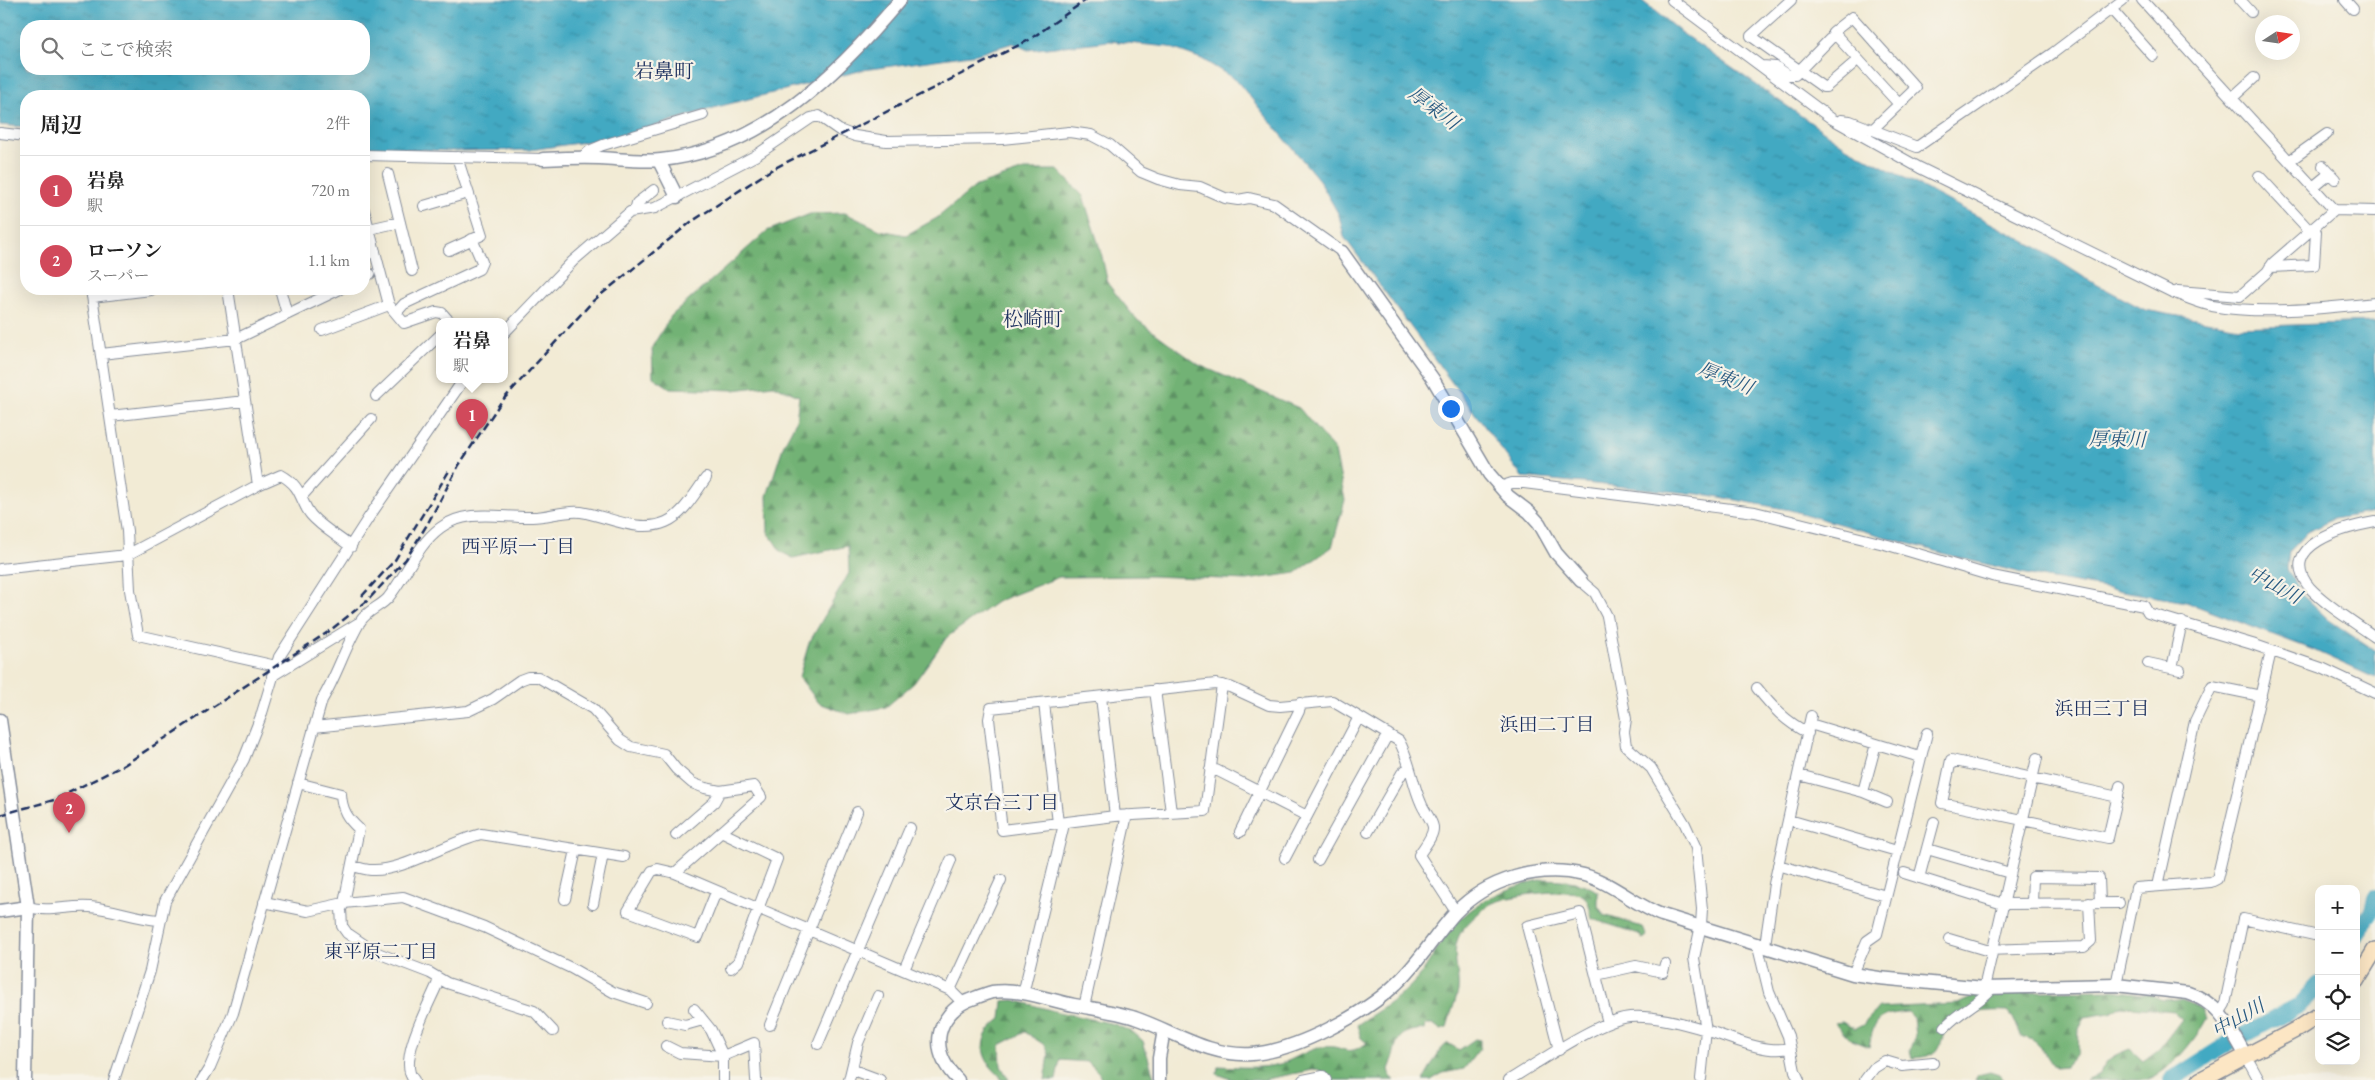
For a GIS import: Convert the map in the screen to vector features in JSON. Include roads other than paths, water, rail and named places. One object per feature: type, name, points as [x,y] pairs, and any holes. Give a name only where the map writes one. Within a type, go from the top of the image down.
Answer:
[{"type":"main road","points":[[2360,975],[2375,950]]},
{"type":"main road","points":[[2200,1080],[2240,1045],[2299,1028],[2315,1018]]},
{"type":"street","points":[[370,155],[659,161],[708,151],[740,139],[778,117],[837,68],[900,0]]},
{"type":"street","points":[[1672,0],[1832,119],[1920,168],[2172,292],[2212,306],[2302,309],[2375,304]]},
{"type":"street","points":[[1791,0],[1751,36],[1798,71],[1826,87],[1853,64]]},
{"type":"street","points":[[1832,119],[1850,121],[1917,148],[2045,59],[2123,0]]},
{"type":"street","points":[[2142,0],[2334,210]]},
{"type":"street","points":[[2240,0],[2252,12]]},
{"type":"street","points":[[2345,0],[2353,9]]},
{"type":"street","points":[[2111,10],[2154,56]]},
{"type":"street","points":[[1872,130],[1916,88],[1852,17],[1833,32],[1898,104]]},
{"type":"street","points":[[1762,66],[1776,67],[1788,75],[1795,76],[1830,39]]},
{"type":"street","points":[[2232,98],[2254,78]]},
{"type":"street","points":[[581,158],[591,150],[703,115]]},
{"type":"street","points":[[508,329],[572,261],[630,212],[655,208],[677,197],[756,156],[811,118],[819,116],[839,130],[855,136],[886,141],[1002,139],[1080,132],[1100,139],[1141,172],[1158,179],[1180,185],[1200,187],[1226,198],[1238,200],[1249,198],[1274,204],[1342,252],[1424,366],[1489,474],[1500,487],[1534,517],[1556,553],[1580,581],[1594,593],[1607,616],[1626,718],[1624,732],[1626,746],[1651,768],[1685,824],[1696,848],[1700,866],[1702,926],[1694,958],[1706,1030],[1701,1079]]},
{"type":"street","points":[[0,133],[20,135]]},
{"type":"street","points":[[2289,161],[2327,134]]},
{"type":"street","points":[[449,250],[482,235],[457,157]]},
{"type":"street","points":[[659,161],[677,197]]},
{"type":"street","points":[[2313,187],[2329,173]]},
{"type":"street","points":[[388,174],[412,271]]},
{"type":"street","points":[[2259,176],[2311,230],[2316,232],[2314,265],[2270,267]]},
{"type":"street","points":[[635,212],[637,203],[654,190]]},
{"type":"street","points":[[424,206],[468,193]]},
{"type":"street","points":[[2172,292],[2185,291],[2240,296],[2334,210],[2375,212]]},
{"type":"street","points":[[370,229],[400,222]]},
{"type":"street","points":[[370,233],[389,305],[404,323],[436,312],[442,313],[446,318]]},
{"type":"street","points":[[396,313],[404,304],[479,269],[482,262],[472,240]]},
{"type":"street","points":[[370,253],[375,251]]},
{"type":"street","points":[[91,295],[127,531],[132,611],[138,634],[274,671],[360,622]]},
{"type":"street","points":[[230,295],[258,485]]},
{"type":"street","points":[[282,295],[287,314]]},
{"type":"street","points":[[101,354],[236,339],[327,295]]},
{"type":"street","points":[[322,330],[389,305]]},
{"type":"street","points":[[376,396],[436,340]]},
{"type":"street","points":[[114,1080],[150,971],[159,920],[165,901],[244,759],[261,716],[279,658],[461,383]]},
{"type":"street","points":[[110,416],[245,401]]},
{"type":"street","points":[[302,496],[371,419]]},
{"type":"street","points":[[0,569],[127,554],[258,485],[281,475],[289,480],[302,496],[310,515],[351,547]]},
{"type":"street","points":[[202,1080],[210,1067],[233,1013],[322,700],[336,677],[360,622],[367,612],[387,599],[429,538],[440,528],[454,520],[483,514],[533,517],[580,512],[617,523],[656,525],[677,516],[706,478]]},
{"type":"street","points":[[1500,487],[1512,483],[1524,483],[1755,512],[1888,545],[1992,576],[2144,606],[2148,613],[2182,622],[2324,669],[2375,693]]},
{"type":"street","points":[[2375,522],[2326,535],[2306,551],[2301,562],[2303,574],[2309,586],[2319,596],[2375,637]]},
{"type":"street","points":[[2148,663],[2176,669],[2182,622]]},
{"type":"street","points":[[2116,985],[2136,888],[2211,882],[2217,878],[2271,651]]},
{"type":"street","points":[[314,727],[468,711],[493,699],[520,680],[528,677],[538,677],[593,709],[620,740],[631,747],[664,754],[676,769],[692,783],[720,791],[754,786],[760,797],[676,873]]},
{"type":"street","points":[[1222,685],[1204,811],[1115,816],[1002,830],[989,719],[991,708],[1155,690],[1222,685],[1269,705],[1332,701],[1399,741],[1405,752],[1408,768],[1424,810],[1433,826],[1432,832],[1419,855],[1456,912]]},
{"type":"street","points":[[2158,886],[2195,721],[2212,686],[2261,696]]},
{"type":"street","points":[[1757,688],[1776,711],[1796,727],[1810,724],[1920,757]]},
{"type":"street","points":[[1155,690],[1171,812]]},
{"type":"street","points":[[1101,697],[1115,816]]},
{"type":"street","points":[[1023,994],[1061,823],[1044,703]]},
{"type":"street","points":[[1240,832],[1299,711],[1300,704]]},
{"type":"street","points":[[1285,858],[1359,717]]},
{"type":"street","points":[[0,720],[28,907],[25,1080]]},
{"type":"street","points":[[1799,1080],[1795,1071],[1785,1028],[1769,992],[1761,944],[1810,724]]},
{"type":"street","points":[[1853,974],[1867,941],[1877,934],[1927,733]]},
{"type":"street","points":[[1318,860],[1388,734]]},
{"type":"street","points":[[1862,792],[1876,744]]},
{"type":"street","points":[[1945,1026],[1955,1015],[1985,997],[1993,949],[2037,758]]},
{"type":"street","points":[[2118,797],[1951,760],[1942,803],[2108,838],[2118,797],[2120,786]]},
{"type":"street","points":[[1368,832],[1402,773],[1408,768]]},
{"type":"street","points":[[1210,770],[1216,770],[1307,816]]},
{"type":"street","points":[[1799,775],[1862,792],[1887,802]]},
{"type":"street","points":[[298,782],[341,794],[342,807],[346,816],[360,829],[344,904],[341,909],[340,918],[347,934],[383,957],[430,973],[439,980],[534,1011],[553,1031]]},
{"type":"street","points":[[676,835],[714,802],[720,791]]},
{"type":"street","points":[[770,1026],[857,812]]},
{"type":"street","points":[[1084,1007],[1127,815]]},
{"type":"street","points":[[1789,820],[1897,851]]},
{"type":"street","points":[[1919,878],[1934,822]]},
{"type":"street","points":[[818,1044],[910,828]]},
{"type":"street","points":[[721,832],[777,859],[738,962],[731,968]]},
{"type":"street","points":[[352,866],[372,870],[403,864],[464,838],[481,834],[624,857]]},
{"type":"street","points":[[1927,848],[2010,873]]},
{"type":"street","points":[[565,899],[576,850]]},
{"type":"street","points":[[593,904],[603,854]]},
{"type":"street","points":[[904,970],[951,860]]},
{"type":"street","points":[[1778,865],[1886,896]]},
{"type":"street","points":[[716,892],[698,937],[628,911],[652,871],[658,869],[676,873],[716,892],[950,990],[964,1002]]},
{"type":"street","points":[[958,1080],[942,1060],[939,1042],[940,1032],[948,1015],[964,1002],[993,992],[1023,994],[1133,1017],[1196,1044],[1232,1053],[1250,1054],[1293,1046],[1316,1035],[1380,997],[1405,975],[1456,912],[1475,896],[1507,879],[1532,873],[1560,872],[1596,879],[1651,910],[1853,974],[1988,988],[2116,985],[2188,993],[2198,996],[2220,1012],[2259,1080]]},
{"type":"street","points":[[1904,873],[2003,904],[2119,903]]},
{"type":"street","points":[[2032,903],[2033,877],[2099,878],[2100,903]]},
{"type":"street","points":[[950,990],[1001,880]]},
{"type":"street","points":[[264,902],[308,911],[344,904],[403,897],[484,927],[571,968],[613,992],[646,1003]]},
{"type":"street","points":[[1949,939],[1986,950],[2084,947],[2091,941],[2089,903]]},
{"type":"street","points":[[0,911],[28,907],[42,911],[87,906],[104,908],[138,919],[159,920]]},
{"type":"street","points":[[1559,1050],[1528,926],[1580,913],[1608,1023]]},
{"type":"street","points":[[2220,1012],[2225,1004],[2243,920],[2314,935]]},
{"type":"street","points":[[1596,975],[1636,966],[1663,972],[1665,964]]},
{"type":"street","points":[[414,1080],[410,1076],[409,1069],[413,1039],[439,980]]},
{"type":"street","points":[[878,996],[858,1043],[851,1075],[880,1080]]},
{"type":"street","points":[[694,1009],[711,1030],[723,1056],[723,1080]]},
{"type":"street","points":[[1509,1080],[1608,1023],[1620,1019],[1642,1017],[1706,1030],[1774,1051],[1790,1048]]},
{"type":"street","points":[[667,1020],[685,1026],[703,1020]]},
{"type":"street","points":[[1159,1080],[1159,1058],[1164,1030]]},
{"type":"street","points":[[666,1046],[680,1053],[723,1056],[754,1043],[756,1080]]},
{"type":"street","points":[[1866,1080],[1874,1068],[1885,1061],[1902,1066],[1933,1063]]},
{"type":"street","points":[[1302,1080],[1323,1076],[1326,1080]]},
{"type":"water","name":"厚東川","points":[[0,0],[1641,0],[1683,34],[1846,147],[2038,248],[2090,281],[2145,310],[2239,327],[2375,322],[2375,512],[2333,519],[2308,532],[2289,552],[2287,569],[2301,594],[2329,620],[2375,651],[2375,678],[2311,649],[2186,602],[2035,576],[1956,557],[1790,510],[1709,495],[1522,477],[1344,237],[1339,215],[1319,180],[1236,80],[1202,59],[1169,47],[1109,41],[1028,50],[1013,43],[977,54],[863,70],[717,107],[619,137],[530,150],[449,151],[370,147],[370,90],[20,90],[20,127],[0,125]]},
{"type":"waterway","name":"中山川","points":[[2359,930],[2372,911],[2375,897]]},
{"type":"waterway","name":"中山川","points":[[2171,1080],[2229,1043],[2299,1006],[2315,988]]},
{"type":"railway","points":[[0,815],[54,800],[124,765],[328,632],[367,601],[406,559],[459,465],[501,402],[593,301],[691,222],[771,170],[1029,40],[1086,0]]},
{"type":"railway","points":[[362,596],[395,560],[449,471]]},
{"type":"place","name":"岩鼻","points":[[472,440]]},
{"type":"place","name":"ローソン","points":[[69,833]]},
{"type":"district","name":"岩鼻町","points":[[664,71]]},
{"type":"district","name":"松崎町","points":[[1033,319]]},
{"type":"district","name":"西平原一丁目","points":[[518,546]]},
{"type":"district","name":"浜田三丁目","points":[[2102,708]]},
{"type":"district","name":"浜田二丁目","points":[[1547,724]]},
{"type":"district","name":"文京台三丁目","points":[[1002,802]]},
{"type":"district","name":"東平原二丁目","points":[[381,951]]}]
